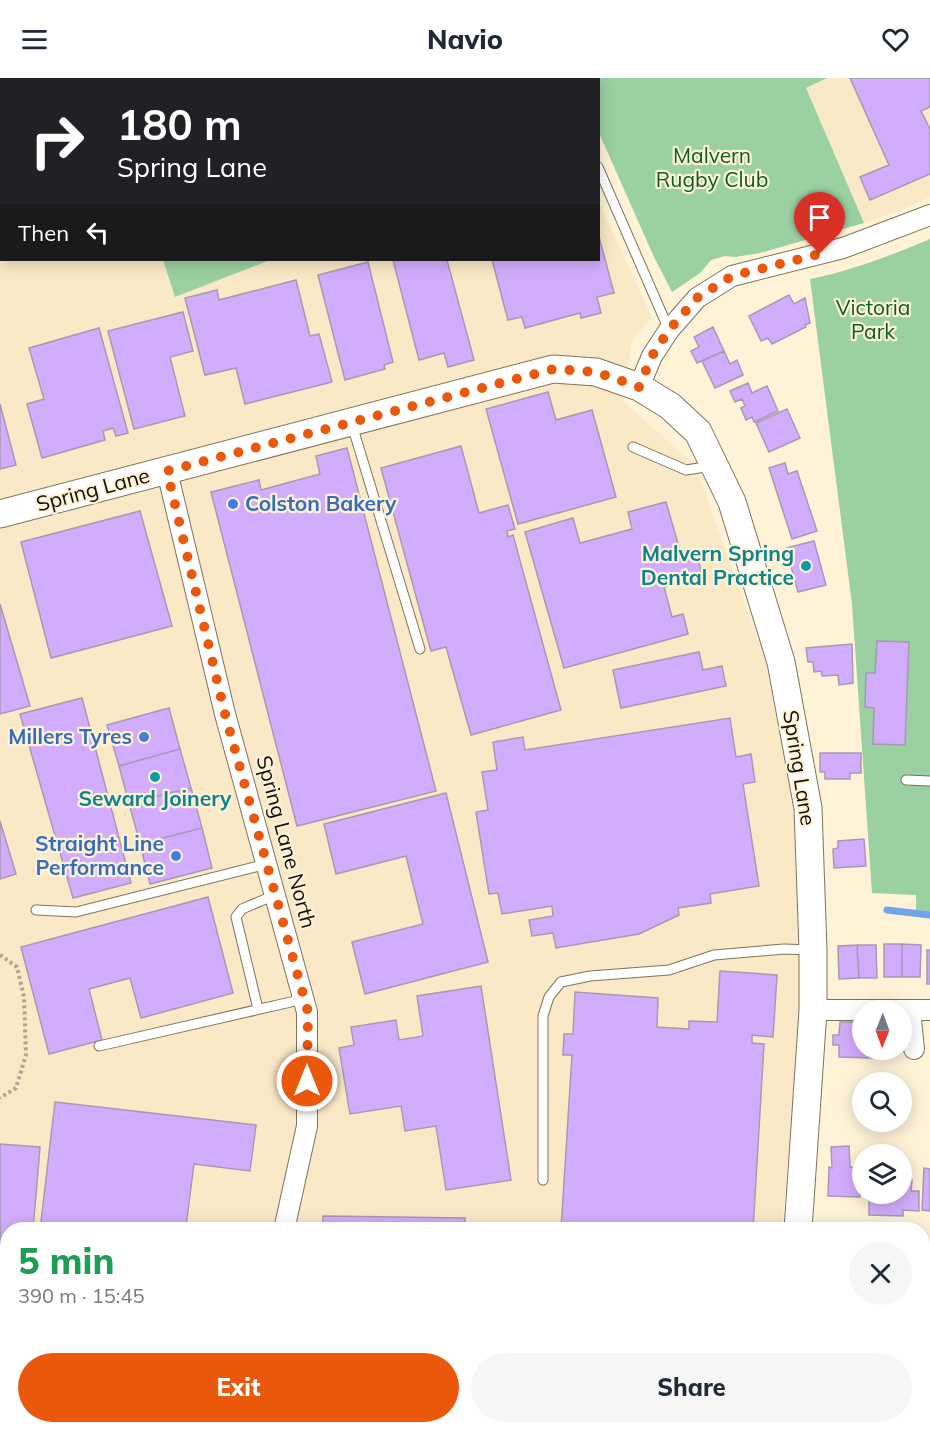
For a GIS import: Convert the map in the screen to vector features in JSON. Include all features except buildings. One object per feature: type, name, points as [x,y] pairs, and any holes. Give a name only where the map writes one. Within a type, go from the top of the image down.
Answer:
[{"type":"street","points":[[639,387],[652,356],[669,330],[697,298],[732,276],[843,248],[930,215]]},
{"type":"street","name":"Spring Lane","points":[[0,514],[554,369],[596,372],[639,387],[670,406],[698,432],[732,502],[781,662],[808,808],[813,1010],[799,1222]]},
{"type":"street","name":"Spring Lane North","points":[[167,471],[225,714],[308,1012],[307,1126],[286,1222]]},
{"type":"street","points":[[813,1010],[852,1010]]},
{"type":"street","points":[[912,1010],[930,1010]]},
{"type":"street","points":[[912,1030],[914,1049]]},
{"type":"lane","points":[[600,172],[669,330]]},
{"type":"lane","points":[[351,422],[420,649]]},
{"type":"lane","points":[[633,447],[686,470],[714,465]]},
{"type":"lane","points":[[906,780],[930,781]]},
{"type":"lane","points":[[36,910],[76,912],[267,864]]},
{"type":"lane","points":[[258,1010],[236,917],[242,909],[275,895]]},
{"type":"lane","points":[[543,1180],[543,1016],[549,997],[561,982],[590,976],[669,970],[714,955],[813,950]]},
{"type":"lane","points":[[99,1046],[304,999]]},
{"type":"path","points":[[0,956],[17,967],[24,997],[26,1055],[16,1088],[0,1098]]},
{"type":"shaded area","points":[[827,78],[930,78],[930,197],[864,223],[806,88]]},
{"type":"shaded area","points":[[600,205],[652,317],[632,341],[623,401],[695,465],[765,661],[801,840],[799,1024],[783,1222],[0,1222],[0,261],[163,261],[176,297],[267,261],[600,261]]},
{"type":"green space","name":"Malvern Rugby Club","points":[[600,78],[827,78],[806,88],[864,223],[760,253],[735,257],[725,256],[711,260],[700,273],[672,292],[600,135]]},
{"type":"green space","name":"Victoria Park","points":[[930,239],[930,912],[916,912],[916,895],[872,893],[852,604],[810,279],[871,262]]},
{"type":"green space","points":[[163,261],[267,261],[175,297]]},
{"type":"waterway","points":[[887,910],[930,915]]},
{"type":"place","name":"Colston Bakery","points":[[233,504]]},
{"type":"place","name":"Malvern Spring Dental Practice","points":[[806,566]]},
{"type":"place","name":"Millers Tyres","points":[[144,737]]},
{"type":"place","name":"Seward Joinery","points":[[155,777]]},
{"type":"place","name":"Straight Line Performance","points":[[176,856]]},
{"type":"route","points":[[307,1081],[308,1012],[225,714],[167,471],[554,369],[596,372],[639,387],[652,356],[669,330],[697,298],[732,276],[820,254]]}]
